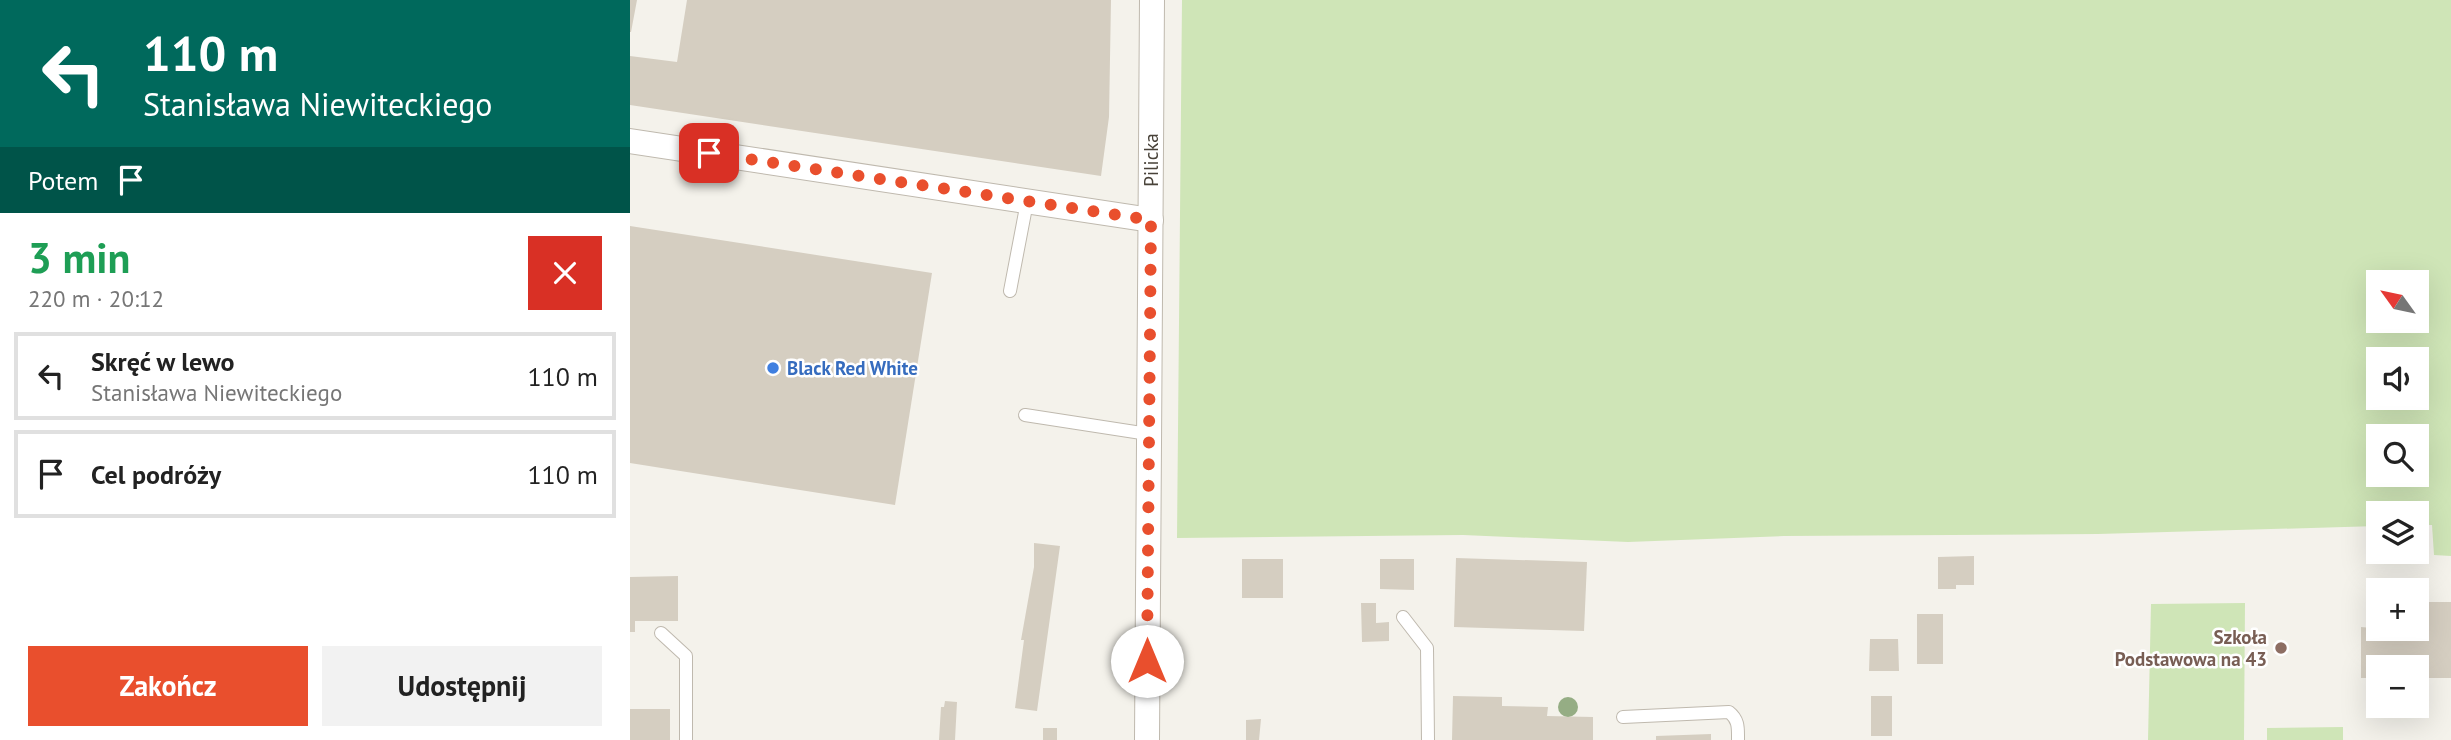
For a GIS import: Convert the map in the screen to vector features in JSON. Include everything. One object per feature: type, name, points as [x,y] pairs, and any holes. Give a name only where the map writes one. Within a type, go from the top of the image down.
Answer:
[{"type":"street","name":"Pilicka","points":[[1147,740],[1152,0]]},
{"type":"street","points":[[630,141],[1151,220]]},
{"type":"lane","points":[[1010,291],[1027,202]]},
{"type":"lane","points":[[1025,415],[1148,434]]},
{"type":"lane","points":[[1403,617],[1427,649],[1428,740]]},
{"type":"lane","points":[[661,633],[686,656],[686,740]]},
{"type":"lane","points":[[1623,717],[1729,712],[1738,725],[1738,740]]},
{"type":"green space","points":[[1182,0],[2451,0],[2451,556],[2434,555],[2432,525],[2429,525],[2429,501],[2366,501],[2366,526],[2098,534],[1784,536],[1628,542],[1463,535],[1177,538]]},
{"type":"green space","points":[[2245,603],[2244,740],[2148,740],[2151,604]]},
{"type":"green space","points":[[2343,727],[2343,740],[2267,740],[2267,728]]},
{"type":"building","points":[[630,0],[637,0],[631,32],[630,32]]},
{"type":"building","points":[[687,0],[1111,0],[1109,117],[1101,176],[630,105],[630,56],[677,62]]},
{"type":"building","name":"Black Red White","points":[[630,226],[932,273],[895,505],[630,463]]},
{"type":"building","points":[[1034,543],[1060,546],[1037,711],[1015,708],[1024,640],[1021,640],[1034,567]]},
{"type":"building","points":[[1974,556],[1974,585],[1938,589],[1938,557]]},
{"type":"building","points":[[1456,558],[1587,562],[1584,631],[1454,627]]},
{"type":"building","points":[[1242,559],[1283,559],[1283,598],[1242,598]]},
{"type":"building","points":[[1380,559],[1414,559],[1414,590],[1380,589]]},
{"type":"building","points":[[678,576],[678,621],[635,621],[635,632],[630,632],[630,577]]},
{"type":"building","points":[[2429,602],[2451,602],[2451,678],[2429,678],[2429,655],[2366,655],[2366,678],[2361,678],[2361,627],[2366,627],[2366,641],[2429,641]]},
{"type":"building","points":[[1361,603],[1376,603],[1376,623],[1389,622],[1389,641],[1362,642]]},
{"type":"building","points":[[1917,614],[1943,614],[1943,664],[1917,664]]},
{"type":"building","points":[[1870,639],[1898,639],[1899,671],[1869,671]]},
{"type":"building","points":[[1453,696],[1502,697],[1502,706],[1548,707],[1547,716],[1593,717],[1593,740],[1452,740]]},
{"type":"building","points":[[1871,696],[1892,696],[1892,736],[1871,736]]},
{"type":"building","points":[[945,701],[957,702],[955,740],[939,740],[941,707],[944,707]]},
{"type":"building","points":[[630,709],[670,709],[670,740],[630,740]]},
{"type":"building","points":[[1261,719],[1259,740],[1246,740],[1246,720]]},
{"type":"building","points":[[1043,728],[1057,728],[1057,740],[1043,740]]},
{"type":"building","points":[[1711,734],[1711,740],[1656,740],[1656,736]]},
{"type":"place","name":"Black Red White","points":[[773,368]]},
{"type":"place","name":"Szkoła Podstawowa na 43","points":[[2281,648]]},
{"type":"route","points":[[709,153],[1151,220],[1147,661]]}]
